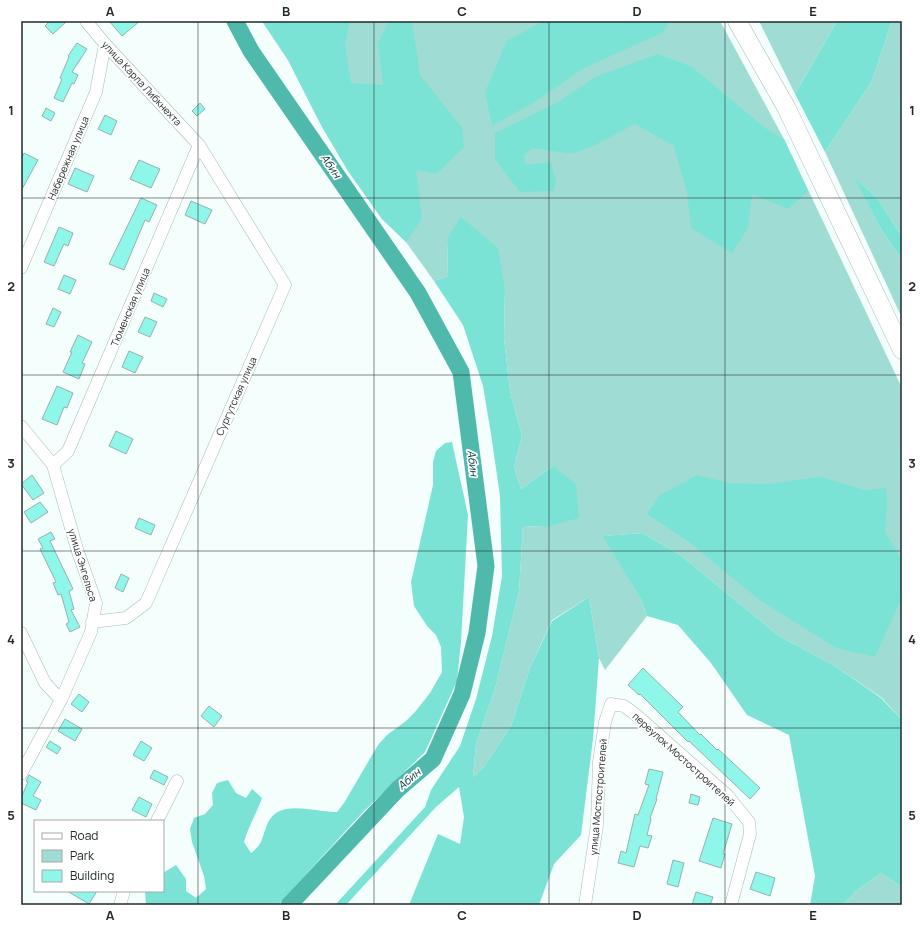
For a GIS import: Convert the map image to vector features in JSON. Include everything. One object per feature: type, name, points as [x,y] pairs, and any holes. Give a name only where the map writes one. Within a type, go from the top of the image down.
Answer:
[{"type":"highway","points":[[737,21],[786,107],[902,350]]},
{"type":"street","name":"улица Карла Либкнехта","points":[[86,21],[105,44],[200,145]]},
{"type":"street","name":"Набережная улица","points":[[21,268],[96,92],[105,44]]},
{"type":"street","name":"Тюменская улица","points":[[53,464],[68,451],[200,145]]},
{"type":"street","name":"Сургутская улица","points":[[92,622],[126,618],[146,603],[285,285],[200,145]]},
{"type":"street","name":"улица Энгельса","points":[[21,426],[53,464],[77,549],[96,603],[91,632],[61,700],[21,774]]},
{"type":"street","points":[[21,633],[45,683],[61,700]]},
{"type":"street","name":"улица Мостостроителей","points":[[585,905],[589,887],[597,824],[599,762],[605,722],[611,704],[624,706]]},
{"type":"street","name":"переулок Мостостроителей","points":[[624,706],[646,723],[727,795],[749,822],[750,834],[732,905]]},
{"type":"street","points":[[158,820],[177,781]]},
{"type":"street","points":[[120,905],[124,892]]},
{"type":"green space","points":[[262,21],[720,21],[784,139],[902,388],[902,720],[882,698],[835,666],[779,636],[679,554],[642,533],[604,536],[641,600],[647,616],[605,670],[599,658],[589,597],[552,620],[530,668],[511,726],[484,767],[473,777],[476,744],[495,689],[519,592],[523,526],[546,527],[553,466],[521,489],[514,467],[522,436],[510,391],[504,338],[505,289],[447,239],[448,276],[434,281],[406,242],[382,219],[348,171],[318,119],[288,60]]},
{"type":"green space","points":[[262,21],[350,21],[345,46],[351,83],[383,85],[378,43],[389,21],[412,21],[420,75],[462,128],[464,147],[437,174],[416,170],[422,219],[406,242],[382,219],[348,171],[322,127],[288,60]]},
{"type":"green space","points":[[543,21],[670,21],[662,33],[584,68],[533,103],[492,126],[485,92],[507,41]]},
{"type":"green space","points":[[759,21],[837,21],[795,94]]},
{"type":"green space","points":[[837,21],[892,21],[872,81],[825,152],[795,94]]},
{"type":"green space","points":[[892,21],[902,21],[902,237],[878,199],[854,177],[881,229],[902,260],[902,318],[825,152],[872,81]]},
{"type":"green space","points":[[658,54],[692,67],[765,128],[784,139],[808,191],[788,209],[752,194],[748,228],[732,253],[691,228],[687,192],[674,146],[635,124],[597,144],[572,154],[533,148],[524,155],[525,165],[551,162],[556,182],[553,191],[520,192],[495,159],[495,133],[558,102],[597,76]]},
{"type":"green space","points":[[853,176],[878,199],[902,237],[902,260],[881,229]]},
{"type":"green space","points":[[461,217],[498,248],[505,289],[504,338],[510,391],[522,436],[514,467],[521,489],[553,466],[576,484],[579,518],[546,527],[523,526],[519,592],[495,689],[476,744],[473,777],[484,767],[511,726],[530,668],[552,621],[589,597],[599,658],[593,739],[581,835],[554,864],[539,905],[409,905],[438,834],[460,844],[464,817],[459,787],[436,807],[346,905],[335,905],[425,807],[431,790],[460,746],[476,699],[492,636],[502,576],[500,496],[491,434],[483,386],[463,325],[434,281],[448,276],[447,239]]},
{"type":"green space","points":[[452,442],[468,515],[461,642],[457,681],[425,752],[362,813],[278,905],[146,905],[145,892],[164,892],[164,872],[176,865],[186,879],[186,891],[196,898],[206,889],[204,876],[192,842],[190,829],[194,818],[205,814],[213,805],[212,793],[217,783],[228,780],[236,793],[246,798],[252,789],[262,798],[244,842],[251,853],[262,840],[272,816],[279,811],[298,808],[337,812],[344,803],[378,745],[387,735],[406,721],[415,712],[430,693],[442,672],[441,647],[436,635],[427,626],[414,606],[411,582],[433,485],[433,462],[436,451],[445,443]]},
{"type":"green space","points":[[697,475],[729,483],[769,484],[820,477],[865,490],[886,488],[887,507],[885,532],[902,561],[902,597],[875,657],[836,648],[758,599],[689,542],[647,514],[660,495]]},
{"type":"green space","points":[[642,533],[679,554],[779,636],[835,666],[881,698],[902,720],[902,887],[881,873],[856,891],[843,905],[810,905],[815,876],[789,735],[747,715],[711,663],[678,625],[647,616],[641,600],[603,536]]},
{"type":"green space","points":[[881,873],[902,887],[902,905],[843,905],[856,891]]},
{"type":"building","points":[[50,21],[67,21],[53,34],[45,26]]},
{"type":"building","points":[[109,21],[140,21],[122,36]]},
{"type":"building","points":[[77,43],[87,49],[72,72],[78,75],[74,84],[72,83],[63,102],[54,98],[62,79],[60,78],[69,57],[68,56]]},
{"type":"building","points":[[200,103],[205,109],[197,116],[192,111]]},
{"type":"building","points":[[46,108],[55,113],[51,121],[42,116]]},
{"type":"building","points":[[105,115],[117,121],[111,135],[98,129]]},
{"type":"building","points":[[24,153],[38,160],[21,191],[21,159]]},
{"type":"building","points":[[139,160],[160,169],[151,188],[130,179]]},
{"type":"building","points":[[75,168],[94,176],[87,192],[68,184]]},
{"type":"building","points":[[141,198],[157,205],[149,222],[145,220],[124,270],[109,264]]},
{"type":"building","points":[[191,201],[212,210],[205,224],[185,215]]},
{"type":"building","points":[[59,227],[73,233],[68,246],[64,244],[54,266],[44,262]]},
{"type":"building","points":[[64,275],[76,280],[70,294],[58,289]]},
{"type":"building","points":[[154,293],[167,299],[163,307],[151,301]]},
{"type":"building","points":[[53,308],[61,312],[54,327],[46,324]]},
{"type":"building","points":[[145,317],[157,322],[150,337],[138,332]]},
{"type":"building","points":[[78,335],[92,342],[82,363],[85,364],[79,379],[63,372]]},
{"type":"building","points":[[129,351],[143,357],[135,373],[122,367]]},
{"type":"building","points":[[57,386],[73,393],[67,408],[64,407],[57,425],[42,419]]},
{"type":"building","points":[[116,431],[133,439],[126,454],[109,446]]},
{"type":"building","points":[[32,475],[44,493],[33,500],[21,484]]},
{"type":"building","points":[[40,502],[48,512],[31,523],[24,512]]},
{"type":"building","points":[[139,518],[155,525],[151,535],[135,528]]},
{"type":"building","points":[[51,532],[55,539],[50,541],[73,589],[69,591],[74,609],[71,610],[80,627],[70,632],[66,624],[69,622],[61,594],[58,595],[53,583],[56,582],[40,549],[43,548],[38,539]]},
{"type":"building","points":[[121,574],[129,578],[123,592],[115,588]]},
{"type":"building","points":[[643,668],[683,707],[678,712],[700,735],[701,734],[717,750],[718,749],[760,788],[750,799],[689,741],[688,742],[640,694],[639,695],[628,685]]},
{"type":"building","points":[[79,694],[89,702],[82,712],[71,704]]},
{"type":"building","points":[[209,706],[222,716],[214,727],[201,716]]},
{"type":"building","points":[[65,719],[82,729],[75,741],[58,731]]},
{"type":"building","points":[[50,741],[61,748],[57,754],[46,747]]},
{"type":"building","points":[[141,741],[152,748],[144,761],[133,755]]},
{"type":"building","points":[[649,769],[663,772],[657,799],[650,818],[647,835],[652,836],[648,848],[640,846],[634,867],[618,863],[621,851],[626,853],[635,814],[638,815],[649,785],[645,784]]},
{"type":"building","points":[[154,770],[168,777],[164,785],[150,778]]},
{"type":"building","points":[[29,775],[41,782],[33,796],[41,800],[36,810],[21,803],[21,798],[28,782],[26,781]]},
{"type":"building","points":[[691,794],[700,797],[698,805],[689,803]]},
{"type":"building","points":[[139,797],[152,804],[146,817],[132,810]]},
{"type":"building","points":[[713,818],[732,824],[723,854],[725,854],[721,868],[699,861]]},
{"type":"building","points":[[673,860],[684,863],[678,887],[667,884]]},
{"type":"building","points":[[756,872],[775,878],[770,896],[750,889]]},
{"type":"building","points":[[69,892],[96,892],[89,904]]},
{"type":"building","points":[[696,892],[713,897],[710,905],[692,905]]},
{"type":"waterway","name":"Абин","points":[[235,21],[251,51],[418,293],[461,372],[486,566],[477,633],[462,694],[433,759],[398,789],[289,905]]}]
